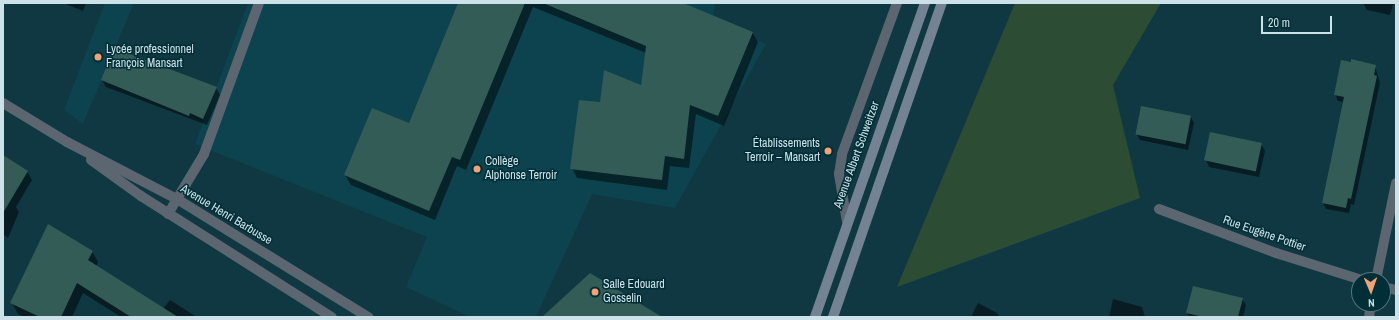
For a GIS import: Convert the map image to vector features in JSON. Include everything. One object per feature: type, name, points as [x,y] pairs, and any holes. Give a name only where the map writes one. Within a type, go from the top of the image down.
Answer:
[{"type":"main road","name":"Avenue Albert Schweitzer","points":[[815,317],[924,3]]},
{"type":"main road","points":[[833,317],[942,3]]},
{"type":"street","points":[[168,214],[204,154],[259,3]]},
{"type":"street","points":[[847,222],[839,174],[842,154],[897,3]]},
{"type":"street","name":"Avenue Henri Barbusse","points":[[3,103],[67,142],[177,199],[368,317]]},
{"type":"street","name":"Avenue Henri Barbusse","points":[[67,142],[168,214],[332,317]]},
{"type":"street","points":[[1378,272],[1396,183]]},
{"type":"street","name":"Rue Eugène Pottier","points":[[1159,208],[1270,251],[1351,277]]},
{"type":"shaded area","name":"Lycée professionnel François Mansart","points":[[105,3],[134,3],[83,124],[64,110]]},
{"type":"shaded area","name":"Collège Alphonse Terroir","points":[[248,3],[715,3],[713,20],[766,44],[675,208],[592,194],[536,317],[470,317],[406,287],[427,237],[195,144]]},
{"type":"green space","points":[[1015,3],[1161,3],[1113,85],[1140,198],[897,287]]},
{"type":"building","points":[[458,3],[525,3],[460,160],[452,157],[429,211],[344,175],[372,108],[409,123]]},
{"type":"building","points":[[543,3],[683,3],[753,32],[718,116],[690,105],[684,159],[665,156],[662,180],[570,169],[579,100],[600,102],[604,70],[641,85],[646,46]]},
{"type":"building","points":[[114,48],[217,87],[203,119],[190,113],[189,116],[101,80]]},
{"type":"building","points":[[1351,59],[1376,65],[1374,75],[1377,76],[1351,199],[1348,198],[1346,208],[1322,203],[1344,97],[1334,95],[1341,60],[1351,62]]},
{"type":"building","points":[[1141,106],[1191,116],[1186,144],[1135,134]]},
{"type":"building","points":[[1210,132],[1262,143],[1256,171],[1204,160]]},
{"type":"building","points":[[3,155],[28,171],[3,213]]},
{"type":"building","points":[[48,224],[93,251],[88,260],[178,317],[131,317],[77,283],[61,317],[40,317],[10,303]]},
{"type":"building","name":"Salle Edouard Gosselin","points":[[590,273],[662,317],[542,317]]},
{"type":"building","points":[[1193,286],[1243,298],[1238,317],[1204,317],[1186,313]]},
{"type":"place","name":"Lycée professionnel François Mansart","points":[[98,57]]},
{"type":"place","name":"Établissements Terroir – Mansart","points":[[828,151]]},
{"type":"place","name":"Collège Alphonse Terroir","points":[[477,169]]},
{"type":"place","name":"Salle Edouard Gosselin","points":[[595,292]]}]
